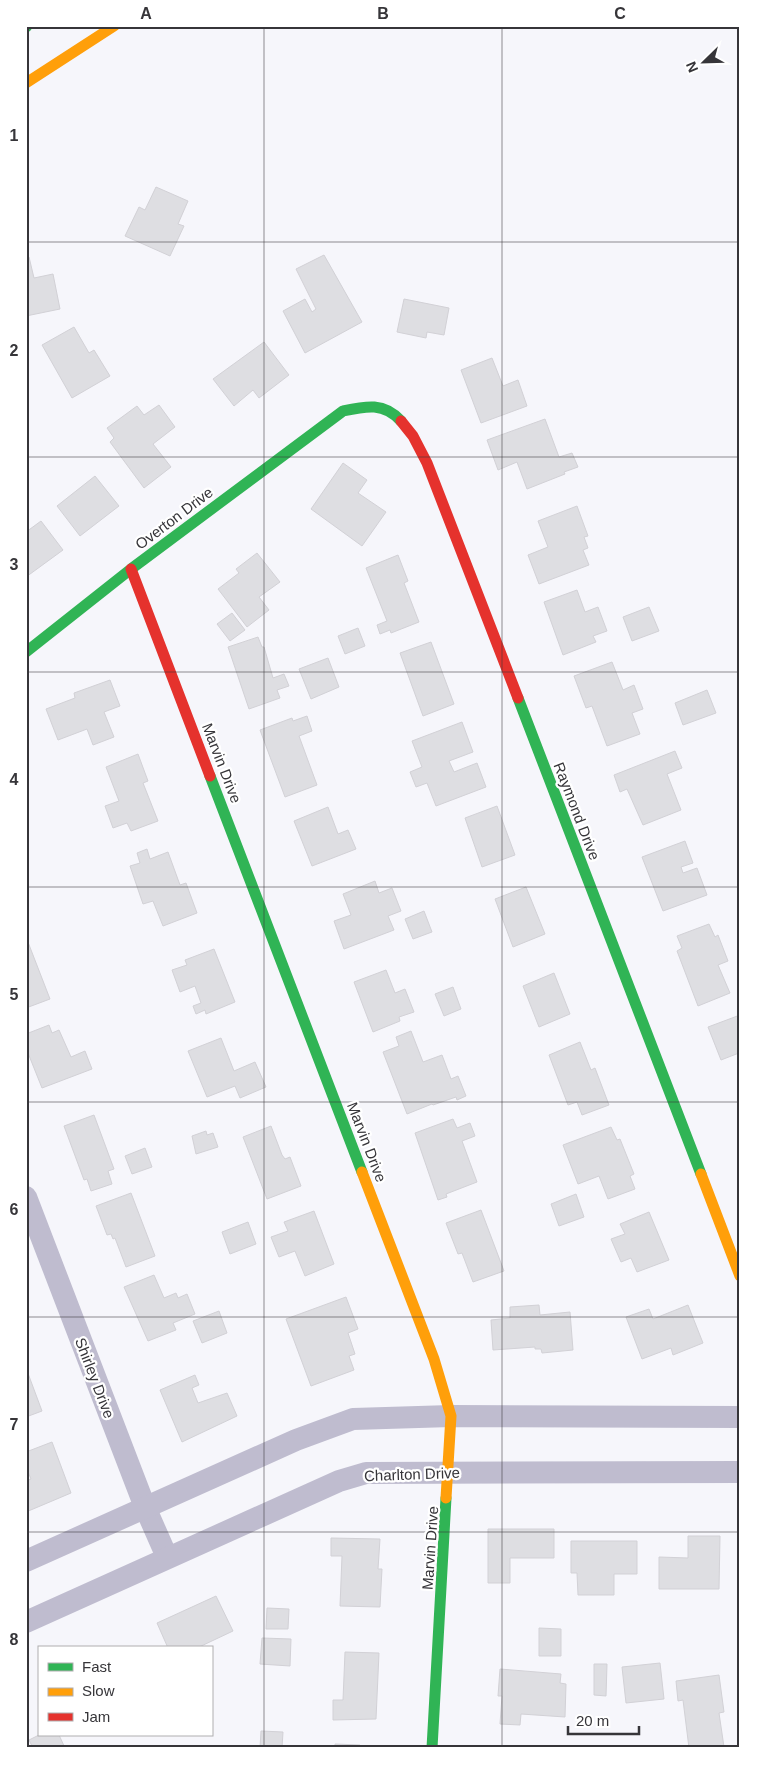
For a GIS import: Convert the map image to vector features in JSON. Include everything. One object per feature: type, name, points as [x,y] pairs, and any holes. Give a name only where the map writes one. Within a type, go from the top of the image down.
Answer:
[{"type":"street","points":[[26,83],[114,26]]},
{"type":"street","name":"Raymond Drive","points":[[343,411],[366,406],[392,411],[413,436],[427,463],[740,1276]]},
{"type":"street","name":"Overton Drive","points":[[26,652],[131,569],[343,411]]},
{"type":"street","name":"Marvin Drive","points":[[131,569],[430,1350],[451,1416],[450,1472],[432,1748]]},
{"type":"street","name":"Shirley Drive","points":[[26,1197],[31,1222],[145,1507],[167,1557]]},
{"type":"street","points":[[26,1561],[145,1507],[342,1422],[368,1418],[451,1416],[740,1417]]},
{"type":"street","name":"Charlton Drive","points":[[26,1622],[167,1557],[352,1476],[381,1472],[740,1472]]},
{"type":"building","points":[[156,187],[188,201],[178,224],[184,226],[170,256],[125,236],[139,207],[145,210]]},
{"type":"building","points":[[324,255],[362,322],[305,353],[283,311],[305,299],[312,312],[316,309],[296,269]]},
{"type":"building","points":[[29,257],[34,278],[53,274],[60,309],[26,316],[26,258]]},
{"type":"building","points":[[404,299],[449,308],[444,335],[427,332],[426,338],[397,332]]},
{"type":"building","points":[[74,327],[89,353],[94,350],[110,376],[72,398],[42,345]]},
{"type":"building","points":[[264,342],[289,375],[259,398],[253,390],[234,406],[213,379]]},
{"type":"building","points":[[492,358],[503,386],[518,380],[527,406],[481,423],[461,370]]},
{"type":"building","points":[[159,405],[175,427],[153,444],[171,467],[144,488],[110,442],[114,438],[107,428],[137,406],[144,415]]},
{"type":"building","points":[[545,419],[559,457],[572,453],[578,467],[527,489],[517,462],[498,470],[487,440]]},
{"type":"building","points":[[343,463],[367,480],[358,493],[386,512],[362,546],[311,509]]},
{"type":"building","points":[[95,476],[119,506],[80,536],[57,506]]},
{"type":"building","points":[[577,506],[588,536],[584,537],[588,548],[583,550],[589,565],[539,584],[528,555],[548,547],[538,521]]},
{"type":"building","points":[[41,521],[63,550],[26,577],[26,532]]},
{"type":"building","points":[[257,553],[280,582],[259,597],[269,610],[247,627],[218,589],[239,573],[236,569]]},
{"type":"building","points":[[398,555],[408,581],[404,583],[419,622],[391,633],[390,630],[380,634],[377,625],[387,621],[366,568]]},
{"type":"building","points":[[577,590],[585,612],[598,607],[607,631],[593,636],[596,642],[563,655],[544,602]]},
{"type":"building","points":[[649,607],[659,631],[632,641],[623,617]]},
{"type":"building","points":[[232,613],[245,630],[230,641],[217,624]]},
{"type":"building","points":[[358,628],[365,646],[345,654],[338,636]]},
{"type":"building","points":[[258,637],[262,647],[264,647],[273,678],[284,674],[289,686],[277,690],[280,698],[249,709],[228,647]]},
{"type":"building","points":[[431,642],[454,704],[423,716],[400,653]]},
{"type":"building","points":[[328,658],[339,687],[311,699],[299,669]]},
{"type":"building","points":[[612,662],[623,690],[634,685],[643,709],[632,713],[640,734],[607,746],[592,706],[586,708],[574,676]]},
{"type":"building","points":[[110,680],[120,706],[104,712],[114,737],[93,745],[87,729],[58,740],[46,709],[75,698],[74,693]]},
{"type":"building","points":[[707,690],[716,713],[683,725],[675,703]]},
{"type":"building","points":[[307,716],[312,731],[299,736],[317,785],[285,797],[260,730],[292,718],[293,721]]},
{"type":"building","points":[[462,722],[473,752],[449,761],[454,772],[477,763],[486,787],[436,806],[427,783],[416,787],[410,772],[422,767],[412,741]]},
{"type":"building","points":[[675,751],[682,768],[667,774],[681,810],[643,825],[627,789],[620,792],[614,775]]},
{"type":"building","points":[[138,754],[148,781],[143,783],[158,821],[131,831],[127,823],[113,828],[105,806],[119,801],[106,767]]},
{"type":"building","points":[[497,806],[515,855],[482,867],[465,818]]},
{"type":"building","points":[[328,807],[338,834],[348,830],[356,849],[312,866],[294,821]]},
{"type":"building","points":[[685,841],[693,863],[681,867],[683,873],[697,868],[707,895],[663,911],[642,857]]},
{"type":"building","points":[[147,849],[150,859],[168,852],[180,885],[186,883],[197,913],[163,926],[153,901],[143,904],[130,866],[140,863],[137,853]]},
{"type":"building","points":[[375,881],[379,893],[392,888],[401,911],[388,916],[394,930],[344,949],[334,921],[351,915],[343,894]]},
{"type":"building","points":[[526,887],[545,934],[513,947],[495,899]]},
{"type":"building","points":[[424,911],[432,932],[413,939],[405,919]]},
{"type":"building","points":[[709,924],[715,937],[718,935],[728,961],[718,965],[730,993],[698,1006],[677,951],[682,948],[677,936]]},
{"type":"building","points":[[26,937],[50,999],[26,1008]]},
{"type":"building","points":[[214,949],[235,1002],[206,1014],[205,1010],[196,1014],[193,1006],[201,1003],[195,986],[180,992],[172,970],[187,965],[185,960]]},
{"type":"building","points":[[386,970],[395,993],[405,989],[414,1012],[399,1017],[400,1021],[373,1032],[354,982]]},
{"type":"building","points":[[554,973],[570,1014],[539,1027],[523,986]]},
{"type":"building","points":[[453,987],[461,1009],[444,1016],[435,994]]},
{"type":"building","points":[[740,1015],[740,1055],[739,1053],[721,1060],[708,1027]]},
{"type":"building","points":[[49,1025],[52,1033],[59,1030],[71,1057],[85,1051],[92,1069],[42,1088],[26,1048],[26,1034]]},
{"type":"building","points":[[411,1031],[423,1062],[442,1055],[451,1079],[458,1076],[466,1096],[457,1100],[456,1097],[432,1104],[407,1114],[383,1052],[399,1046],[396,1037]]},
{"type":"building","points":[[221,1038],[234,1071],[255,1062],[266,1087],[240,1098],[235,1086],[207,1097],[188,1051]]},
{"type":"building","points":[[580,1042],[591,1070],[595,1068],[609,1105],[582,1115],[577,1102],[568,1105],[549,1055]]},
{"type":"building","points":[[94,1115],[114,1169],[108,1171],[112,1184],[91,1191],[87,1179],[84,1180],[64,1126]]},
{"type":"building","points":[[453,1119],[457,1128],[470,1123],[475,1136],[462,1141],[477,1182],[446,1194],[447,1197],[438,1200],[415,1133]]},
{"type":"building","points":[[271,1126],[282,1155],[285,1159],[290,1157],[301,1186],[267,1199],[243,1137]]},
{"type":"building","points":[[611,1127],[617,1140],[620,1139],[634,1174],[630,1176],[635,1189],[608,1199],[599,1176],[578,1184],[563,1145]]},
{"type":"building","points":[[206,1131],[207,1135],[213,1133],[218,1147],[196,1154],[192,1136]]},
{"type":"building","points":[[145,1148],[152,1167],[132,1174],[125,1156]]},
{"type":"building","points":[[131,1193],[155,1256],[126,1267],[115,1238],[113,1239],[111,1234],[107,1235],[96,1206]]},
{"type":"building","points":[[576,1194],[584,1217],[559,1226],[551,1204]]},
{"type":"building","points":[[481,1210],[504,1271],[473,1282],[462,1253],[458,1254],[446,1223]]},
{"type":"building","points":[[314,1211],[334,1264],[305,1276],[295,1251],[279,1257],[271,1237],[288,1231],[284,1222]]},
{"type":"building","points":[[649,1212],[669,1260],[637,1272],[631,1258],[621,1262],[611,1239],[625,1234],[620,1224]]},
{"type":"building","points":[[248,1222],[256,1244],[230,1254],[222,1232]]},
{"type":"building","points":[[154,1275],[164,1298],[176,1293],[178,1298],[187,1294],[195,1314],[173,1323],[176,1330],[148,1341],[124,1287]]},
{"type":"building","points":[[346,1297],[358,1329],[348,1333],[355,1354],[349,1356],[354,1370],[311,1386],[286,1319]]},
{"type":"building","points":[[539,1305],[540,1315],[570,1312],[573,1350],[542,1353],[541,1349],[535,1349],[535,1347],[493,1350],[491,1320],[510,1318],[510,1307]]},
{"type":"building","points":[[688,1305],[703,1343],[673,1355],[671,1348],[642,1359],[626,1317],[649,1309],[653,1319]]},
{"type":"building","points":[[219,1311],[227,1333],[202,1343],[193,1321]]},
{"type":"building","points":[[26,1368],[42,1411],[26,1417]]},
{"type":"building","points":[[195,1375],[199,1385],[192,1388],[198,1403],[227,1393],[237,1416],[182,1442],[160,1390]]},
{"type":"building","points":[[52,1442],[71,1493],[26,1512],[26,1481],[31,1479],[26,1467],[26,1452]]},
{"type":"building","points":[[488,1529],[554,1529],[554,1558],[510,1558],[510,1583],[488,1583]]},
{"type":"building","points":[[688,1536],[720,1536],[719,1589],[659,1589],[659,1557],[688,1558]]},
{"type":"building","points":[[331,1538],[380,1539],[378,1569],[382,1569],[380,1607],[340,1606],[342,1556],[331,1556]]},
{"type":"building","points":[[571,1541],[637,1541],[637,1574],[614,1574],[614,1595],[578,1595],[577,1573],[571,1573]]},
{"type":"building","points":[[216,1596],[233,1631],[201,1646],[167,1646],[157,1623]]},
{"type":"building","points":[[267,1608],[289,1609],[288,1629],[266,1629]]},
{"type":"building","points":[[539,1628],[561,1629],[561,1656],[539,1656]]},
{"type":"building","points":[[262,1638],[291,1639],[290,1666],[260,1664]]},
{"type":"building","points":[[345,1652],[379,1653],[376,1719],[333,1720],[333,1700],[343,1700]]},
{"type":"building","points":[[660,1663],[664,1699],[626,1703],[622,1667]]},
{"type":"building","points":[[594,1664],[607,1664],[606,1696],[594,1695]]},
{"type":"building","points":[[500,1669],[561,1674],[560,1683],[566,1684],[565,1717],[521,1714],[520,1725],[500,1724],[502,1696],[498,1696]]},
{"type":"building","points":[[719,1675],[724,1712],[719,1713],[724,1747],[689,1748],[683,1700],[678,1701],[676,1681]]},
{"type":"building","points":[[261,1731],[283,1732],[282,1748],[260,1748]]},
{"type":"building","points":[[38,1736],[59,1736],[65,1748],[33,1748],[29,1740]]},
{"type":"building","points":[[335,1744],[360,1745],[359,1748],[335,1748]]},
{"type":"traffic: fast","points":[[26,652],[131,569],[343,411],[367,407],[381,408],[395,415],[401,421]]},
{"type":"traffic: fast","points":[[518,698],[701,1174]]},
{"type":"traffic: fast","points":[[210,776],[362,1172]]},
{"type":"traffic: fast","points":[[432,1748],[446,1498]]},
{"type":"traffic: slow","points":[[26,83],[114,26]]},
{"type":"traffic: slow","points":[[362,1172],[434,1359],[451,1416],[446,1498]]},
{"type":"traffic: slow","points":[[701,1174],[740,1276]]},
{"type":"traffic: jam","points":[[401,421],[413,436],[427,463],[518,698]]},
{"type":"traffic: jam","points":[[131,569],[210,776]]}]
